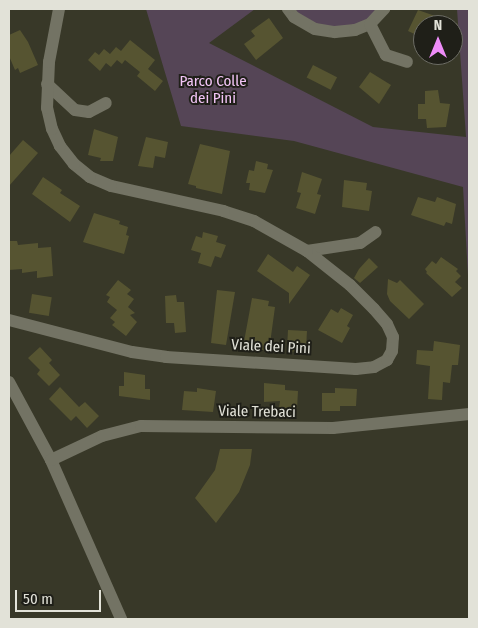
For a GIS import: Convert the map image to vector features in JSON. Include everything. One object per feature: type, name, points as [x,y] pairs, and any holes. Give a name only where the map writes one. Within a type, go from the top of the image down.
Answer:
[{"type":"street","name":"Viale dei Pini","points":[[9,320],[132,352],[166,358],[356,369],[374,367],[387,360],[392,350],[393,337],[388,324],[350,285],[307,251],[254,221],[224,211],[111,186],[90,177],[74,164],[60,146],[52,129],[46,108],[47,84],[59,9]]},
{"type":"street","points":[[288,9],[294,17],[315,29],[336,32],[355,30],[370,24],[384,9]]},
{"type":"street","points":[[370,24],[386,55],[407,62]]},
{"type":"street","points":[[47,84],[75,110],[90,112],[106,102]]},
{"type":"street","points":[[307,251],[360,243],[376,232]]},
{"type":"street","points":[[9,382],[51,460],[121,619]]},
{"type":"street","name":"Viale Trebaci","points":[[51,460],[102,436],[141,426],[333,428],[469,414]]},
{"type":"green space","name":"Parco Colle dei Pini","points":[[146,9],[255,9],[209,43],[373,127],[466,137],[461,65],[463,65],[463,15],[457,15],[457,9],[469,9],[469,293],[463,187],[294,141],[181,126]]},
{"type":"green space","points":[[295,9],[378,9],[367,20],[354,25],[336,27],[317,24],[298,13]]},
{"type":"building","points":[[418,10],[432,15],[416,15]]},
{"type":"building","points":[[269,18],[283,38],[256,60],[244,44],[255,36],[251,31]]},
{"type":"building","points":[[413,20],[413,33],[408,31]]},
{"type":"building","points":[[20,30],[28,42],[38,65],[20,73],[18,68],[15,70],[9,56],[9,35]]},
{"type":"building","points":[[130,40],[155,60],[148,69],[163,81],[155,91],[137,76],[140,72],[125,60],[122,64],[117,60],[111,67],[106,63],[100,71],[88,60],[95,52],[99,55],[104,49],[110,54],[116,47],[121,51]]},
{"type":"building","points":[[313,65],[337,77],[331,90],[307,77]]},
{"type":"building","points":[[370,72],[391,85],[379,104],[359,87]]},
{"type":"building","points":[[438,90],[440,103],[450,104],[446,127],[427,128],[426,119],[418,119],[418,104],[425,104],[425,91]]},
{"type":"building","points":[[94,129],[118,137],[113,161],[100,161],[101,158],[88,155]]},
{"type":"building","points":[[146,137],[168,142],[165,158],[155,156],[153,168],[138,166]]},
{"type":"building","points":[[23,140],[38,153],[9,186],[9,156]]},
{"type":"building","points":[[200,144],[230,151],[222,194],[196,188],[196,186],[188,184]]},
{"type":"building","points":[[256,161],[268,164],[267,169],[273,170],[265,193],[249,190],[250,183],[246,183],[249,170],[254,171]]},
{"type":"building","points":[[302,172],[322,179],[317,194],[321,195],[315,214],[296,208],[301,193],[297,192]]},
{"type":"building","points":[[43,177],[62,190],[60,193],[80,206],[70,222],[32,194]]},
{"type":"building","points":[[344,180],[367,183],[366,190],[372,191],[369,211],[342,207]]},
{"type":"building","points":[[418,197],[435,202],[437,197],[456,204],[452,224],[446,222],[444,226],[411,215]]},
{"type":"building","points":[[94,213],[120,221],[119,224],[128,227],[126,235],[129,236],[124,254],[83,242]]},
{"type":"building","points":[[203,232],[218,236],[216,242],[226,245],[221,258],[215,256],[211,267],[198,263],[201,253],[191,250],[196,236],[202,238]]},
{"type":"building","points":[[9,241],[17,241],[18,245],[38,243],[38,248],[51,247],[53,276],[37,278],[37,271],[22,273],[22,269],[9,270]]},
{"type":"building","points":[[268,254],[293,272],[297,266],[310,275],[289,304],[289,293],[257,271]]},
{"type":"building","points":[[441,257],[458,269],[456,271],[461,276],[455,282],[462,288],[452,297],[426,273],[425,269],[432,261],[436,264]]},
{"type":"building","points":[[369,258],[378,267],[360,283],[354,278]]},
{"type":"building","points":[[388,279],[397,283],[400,280],[424,304],[409,319],[390,301],[387,294]]},
{"type":"building","points":[[118,280],[131,290],[127,294],[134,299],[128,307],[135,313],[130,315],[137,322],[126,336],[112,325],[115,322],[110,318],[117,310],[107,302],[110,297],[106,295]]},
{"type":"building","points":[[217,290],[235,292],[226,345],[211,343]]},
{"type":"building","points":[[32,294],[52,297],[49,316],[29,313]]},
{"type":"building","points":[[176,295],[177,302],[184,302],[186,332],[175,333],[174,323],[166,323],[165,296]]},
{"type":"building","points":[[252,298],[269,301],[268,306],[275,307],[269,351],[243,347]]},
{"type":"building","points":[[341,308],[353,315],[347,326],[350,328],[342,343],[318,330],[331,309],[338,313]]},
{"type":"building","points":[[288,330],[307,331],[306,352],[287,351]]},
{"type":"building","points":[[434,341],[460,345],[458,365],[452,365],[450,383],[443,382],[442,400],[428,399],[430,366],[416,364],[417,350],[433,351]]},
{"type":"building","points":[[40,347],[52,360],[49,363],[60,375],[49,386],[37,374],[40,370],[28,358]]},
{"type":"building","points":[[124,372],[145,375],[145,389],[150,389],[150,400],[119,396],[119,386],[124,386]]},
{"type":"building","points":[[264,383],[285,385],[285,390],[298,391],[297,409],[279,408],[280,401],[264,402]]},
{"type":"building","points":[[60,387],[79,407],[85,402],[99,416],[87,428],[76,416],[71,421],[49,399]]},
{"type":"building","points":[[197,388],[216,391],[213,412],[182,410],[184,391],[197,392]]},
{"type":"building","points":[[335,388],[357,389],[356,406],[340,406],[340,411],[322,411],[322,393],[335,393]]},
{"type":"building","points":[[220,449],[252,449],[250,465],[239,492],[216,523],[195,498],[215,470]]}]
